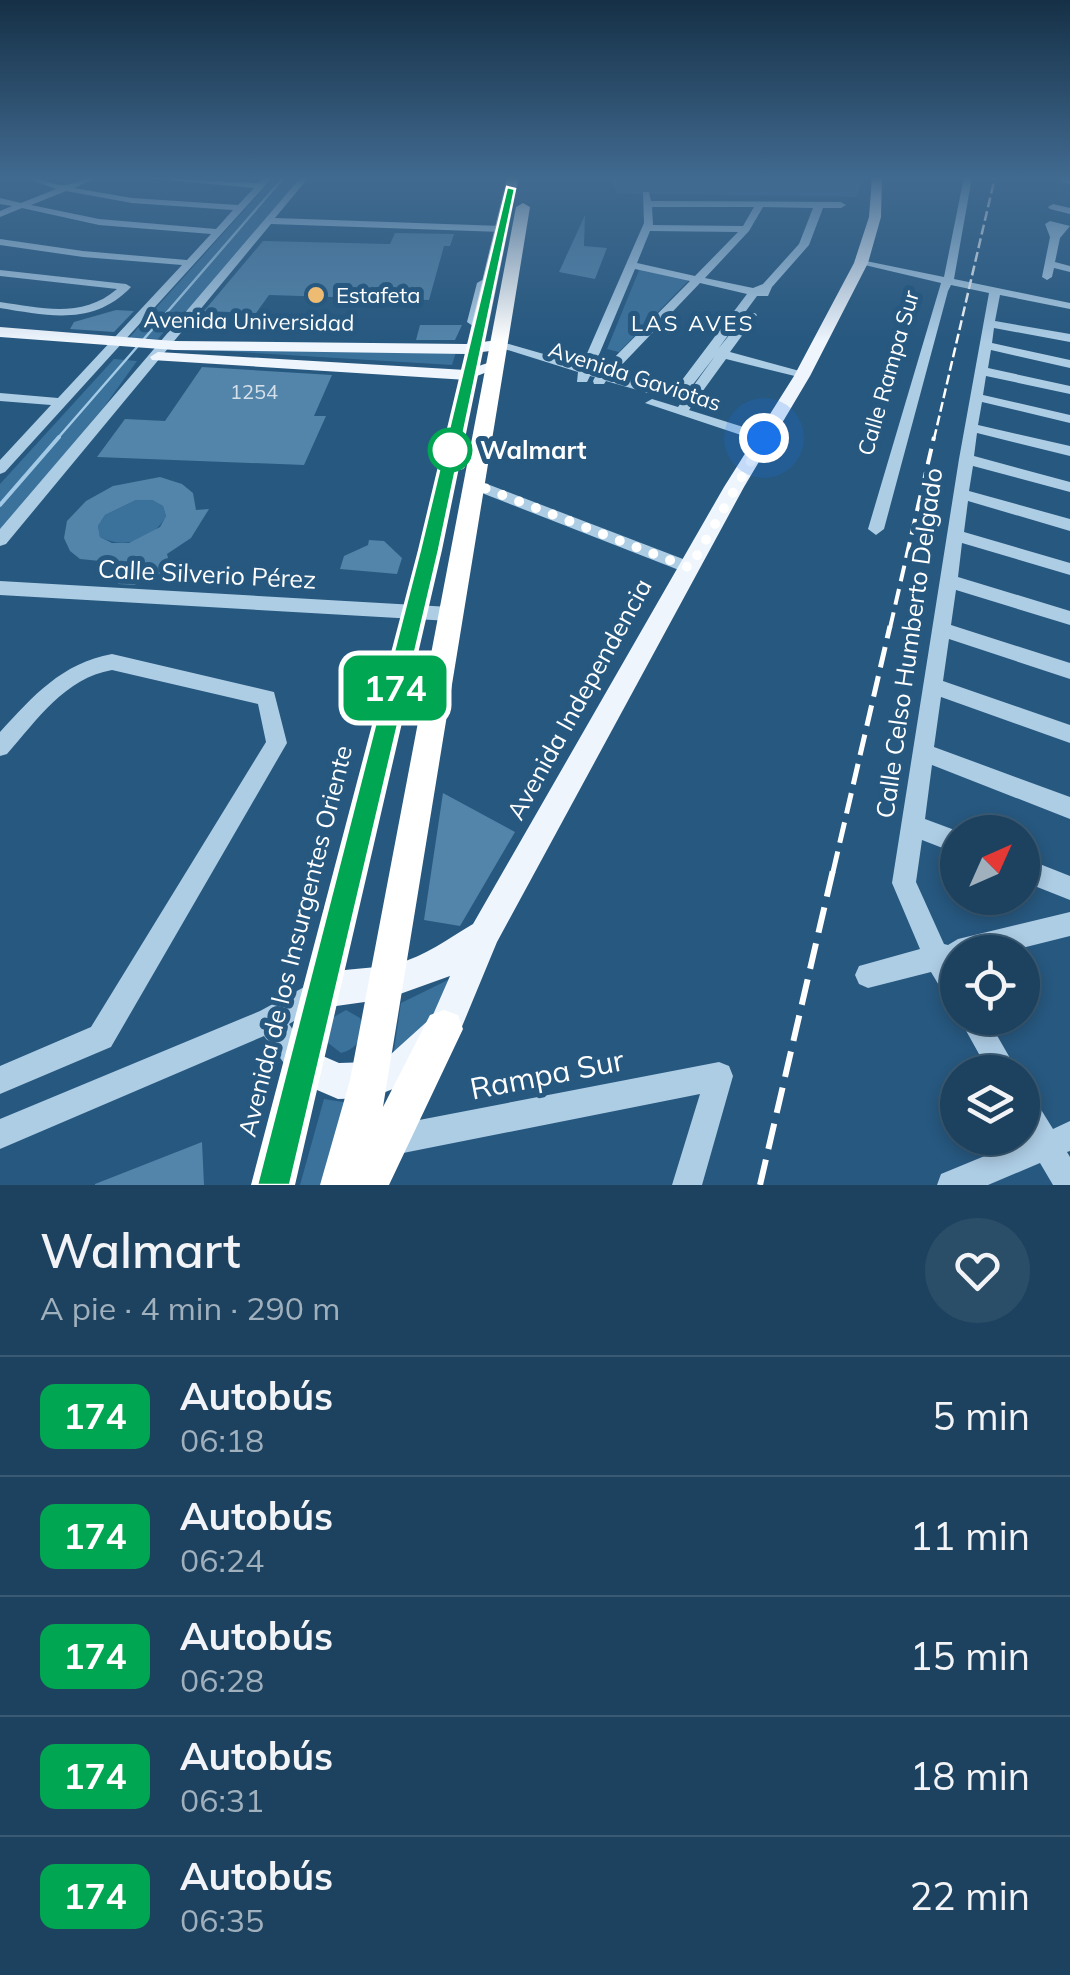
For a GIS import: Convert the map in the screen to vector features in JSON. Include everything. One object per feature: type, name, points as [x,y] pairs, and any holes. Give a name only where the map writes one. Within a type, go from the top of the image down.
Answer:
[{"type":"highway","name":"Avenida de los Insurgentes Oriente","points":[[342,1185],[370,1080],[474,484],[475,358],[501,232]]},
{"type":"highway","name":"Avenida de los Insurgentes Oriente","points":[[274,1185],[507,232]]},
{"type":"highway","points":[[366,1185],[444,1030]]},
{"type":"main road","name":"Avenida Independencia","points":[[444,1030],[486,931],[805,372],[861,264],[870,232]]},
{"type":"main road","name":"Avenida Universidad","points":[[0,332],[135,349],[475,358]]},
{"type":"main road","name":"Avenida Universidad","points":[[0,345],[475,358]]},
{"type":"main road","name":"Avenida Independencia","points":[[322,991],[357,982],[386,982],[453,958],[486,931]]},
{"type":"main road","points":[[302,1065],[338,1081],[370,1080],[403,1067],[444,1030]]},
{"type":"street","points":[[0,540],[192,263],[220,232]]},
{"type":"street","points":[[0,469],[62,402],[135,349],[256,232]]},
{"type":"street","points":[[592,378],[645,232]]},
{"type":"street","points":[[592,378],[743,232]]},
{"type":"street","points":[[679,405],[763,290],[804,245],[809,232]]},
{"type":"street","name":"Calle Rampa Sur","points":[[876,528],[950,276],[958,232]]},
{"type":"street","points":[[1047,277],[1055,236]]},
{"type":"street","points":[[0,242],[192,263]]},
{"type":"street","points":[[0,252],[16,245]]},
{"type":"street","points":[[635,261],[763,290]]},
{"type":"street","points":[[1050,261],[1070,266]]},
{"type":"street","points":[[861,264],[1070,306]]},
{"type":"street","points":[[0,272],[126,287],[110,305],[75,316],[0,306]]},
{"type":"street","name":"Avenida de los Insurgentes Oriente","points":[[475,358],[482,283]]},
{"type":"street","name":"Calle Celso Humberto Delgado","points":[[940,937],[904,883],[994,290]]},
{"type":"street","points":[[989,323],[1070,338]]},
{"type":"street","points":[[986,346],[1070,364]]},
{"type":"street","points":[[719,349],[805,372]]},
{"type":"street","name":"Avenida Gaviotas","points":[[475,358],[514,360],[592,378],[679,405],[764,438]]},
{"type":"street","points":[[982,371],[1070,390]]},
{"type":"street","points":[[976,396],[1070,420]]},
{"type":"street","points":[[0,397],[62,402]]},
{"type":"street","points":[[971,426],[1070,451]]},
{"type":"street","points":[[0,450],[17,451]]},
{"type":"street","points":[[966,459],[1070,487]]},
{"type":"street","points":[[474,484],[690,568]]},
{"type":"street","points":[[962,494],[1070,525]]},
{"type":"street","points":[[957,536],[1070,569]]},
{"type":"street","points":[[950,580],[1070,618]]},
{"type":"street","name":"Calle Silverio Pérez","points":[[0,588],[450,614]]},
{"type":"street","points":[[942,629],[1070,672]]},
{"type":"street","points":[[0,748],[56,687],[90,663],[112,662],[267,698],[277,743],[101,1036],[0,1080]]},
{"type":"street","points":[[933,686],[1070,734]]},
{"type":"street","points":[[922,752],[1070,808]]},
{"type":"street","points":[[912,824],[940,836]]},
{"type":"street","points":[[1040,876],[1070,888]]},
{"type":"street","points":[[1026,935],[1070,924]]},
{"type":"street","points":[[868,975],[940,957]]},
{"type":"street","points":[[0,1134],[269,1020],[322,991]]},
{"type":"street","points":[[269,1020],[302,1065]]},
{"type":"street","name":"Rampa Sur","points":[[388,1142],[720,1076],[688,1185]]},
{"type":"street","points":[[1040,1123],[1058,1141],[1070,1185]]},
{"type":"street","points":[[952,1185],[1058,1141]]},
{"type":"shaded area","points":[[224,232],[255,232],[191,308],[178,315],[158,339],[129,338]]},
{"type":"shaded area","points":[[640,268],[689,280],[619,352],[607,349]]},
{"type":"shaded area","points":[[172,348],[456,352],[452,365]]},
{"type":"shaded area","points":[[114,359],[137,361],[104,407],[0,531],[0,484]]},
{"type":"shaded area","points":[[136,500],[152,500],[163,506],[166,516],[154,531],[138,540],[119,543],[100,537],[98,526],[105,515]]},
{"type":"shaded area","points":[[450,979],[440,1024],[393,1057],[401,1003]]},
{"type":"shaded area","points":[[346,1010],[360,1018],[362,1030],[356,1044],[341,1053],[327,1042],[332,1018]]},
{"type":"shaded area","points":[[324,1099],[349,1103],[328,1185],[300,1185]]},
{"type":"building","points":[[577,232],[584,232],[584,246],[607,248],[595,279],[559,272]]},
{"type":"building","points":[[395,233],[454,234],[450,246],[444,246],[429,300],[269,295],[256,313],[204,311],[263,241],[390,244]]},
{"type":"building","points":[[116,310],[134,311],[114,332],[70,329],[74,322]]},
{"type":"building","points":[[420,325],[462,325],[455,340],[416,340]]},
{"type":"building","points":[[202,367],[332,375],[314,416],[326,416],[304,465],[97,457],[125,419],[165,421]]},
{"type":"building","points":[[160,477],[182,484],[193,493],[196,510],[209,509],[191,538],[167,554],[171,569],[134,585],[118,584],[120,563],[80,559],[70,551],[64,538],[67,521],[86,501],[113,486]],"holes":[[[136,500],[152,500],[163,506],[166,516],[160,527],[129,543],[112,543],[100,537],[98,526],[105,515]]]},
{"type":"building","points":[[369,540],[384,541],[402,558],[397,574],[340,569],[344,556],[368,545]]},
{"type":"building","points":[[443,793],[515,832],[460,926],[424,920]]},
{"type":"building","points":[[202,1142],[204,1185],[95,1185],[95,1184]]},
{"type":"waterway","points":[[143,340],[236,232]]},
{"type":"waterway","points":[[57,439],[137,347]]},
{"type":"waterway","points":[[0,505],[59,437]]},
{"type":"railway","points":[[934,439],[982,232]]},
{"type":"railway","points":[[890,628],[934,437]]},
{"type":"railway","points":[[833,872],[890,626]]},
{"type":"railway","points":[[760,1185],[833,870]]},
{"type":"bus line","name":"174","points":[[274,1185],[412,610],[430,550],[501,232]]},
{"type":"place","name":"Estafeta","points":[[316,295]]},
{"type":"place","name":"Walmart","points":[[450,450]]},
{"type":"district","name":"LAS AVES","points":[[693,323]]},
{"type":"route","points":[[450,450],[474,484],[690,568],[764,438]]}]
